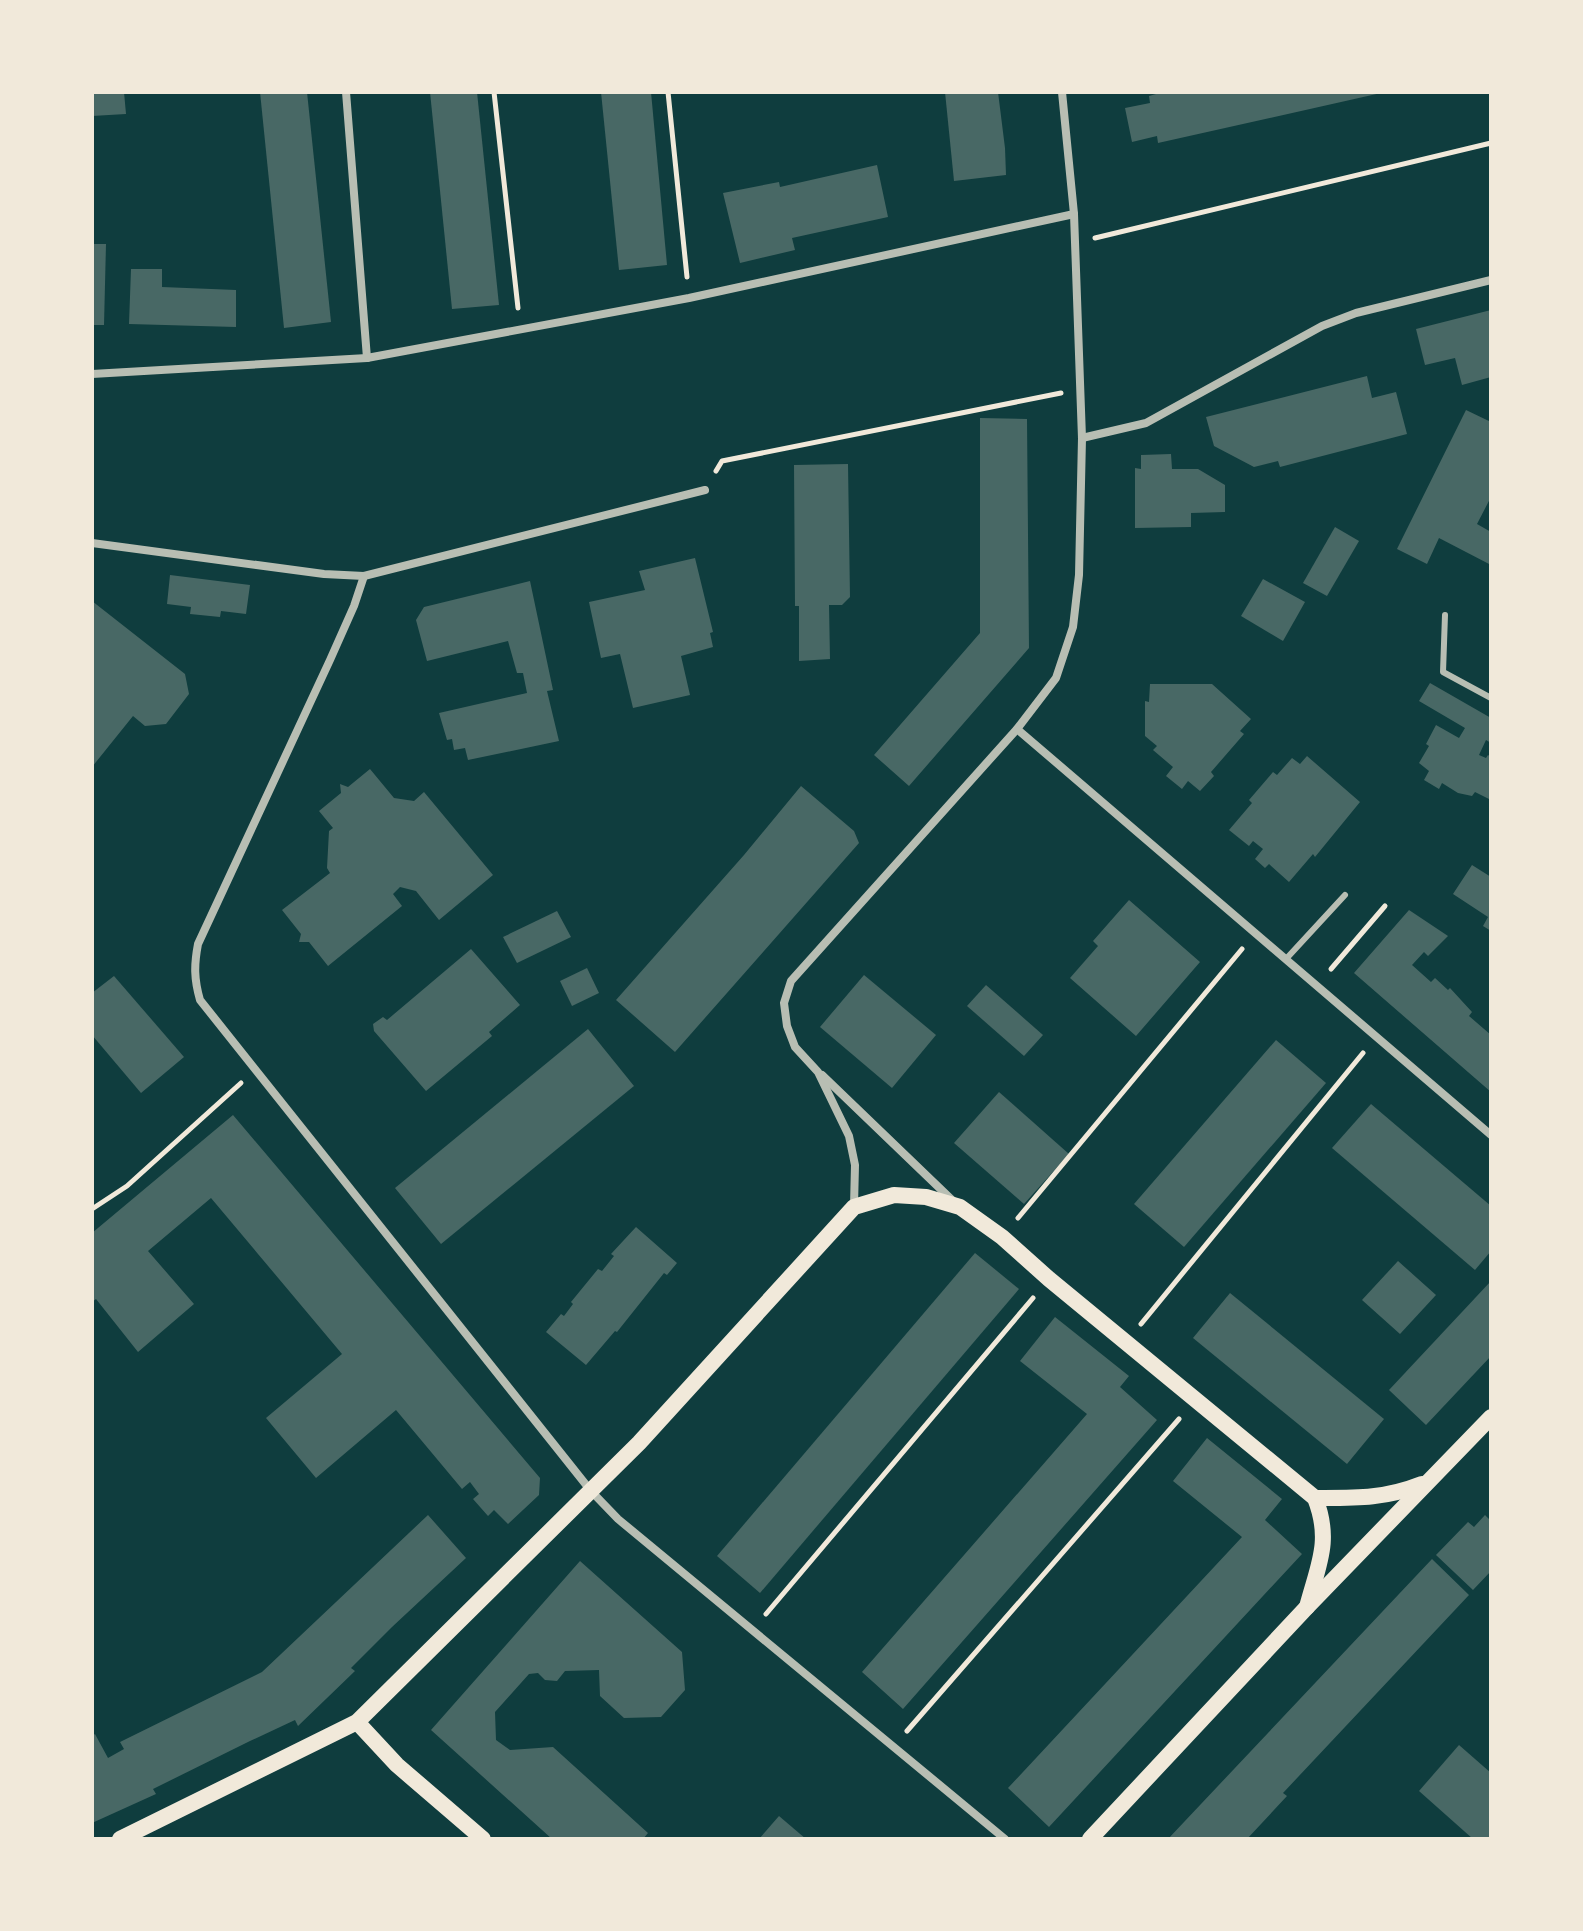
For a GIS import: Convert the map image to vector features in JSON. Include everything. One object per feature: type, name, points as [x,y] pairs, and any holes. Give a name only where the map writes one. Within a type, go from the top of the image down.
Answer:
[{"type":"main road","points":[[120,1839],[357,1722],[639,1443],[854,1207],[894,1195],[926,1197],[960,1207],[1002,1237],[1315,1498],[1325,1532],[1307,1607]]},
{"type":"main road","points":[[1090,1839],[1307,1607],[1491,1417]]},
{"type":"main road","points":[[1315,1498],[1373,1498],[1399,1493],[1431,1480]]},
{"type":"main road","points":[[357,1722],[397,1765],[483,1839]]},
{"type":"street","points":[[346,92],[367,358]]},
{"type":"street","points":[[960,1207],[795,1047],[787,1026],[784,1003],[791,981],[1017,729],[1056,678],[1073,627],[1079,575],[1082,438],[1074,214],[1062,92]]},
{"type":"street","points":[[92,374],[367,358],[689,298],[1074,214]]},
{"type":"street","points":[[1082,438],[1146,423],[1322,326],[1356,313],[1491,280]]},
{"type":"street","points":[[92,543],[324,574],[364,576],[705,490]]},
{"type":"street","points":[[364,576],[330,660],[198,944],[194,965],[200,1000],[591,1491],[618,1519],[1005,1839]]},
{"type":"street","points":[[1017,729],[1491,1135]]},
{"type":"street","points":[[818,1072],[849,1136],[855,1165],[854,1207]]},
{"type":"lane","points":[[1445,615],[1443,672],[1491,698]]},
{"type":"lane","points":[[1286,959],[1345,895]]},
{"type":"path","points":[[494,92],[521,329]]},
{"type":"path","points":[[668,92],[689,298]]},
{"type":"path","points":[[1074,249],[1081,241],[1491,143]]},
{"type":"path","points":[[705,490],[722,461],[1079,390]]},
{"type":"path","points":[[1317,985],[1385,906]]},
{"type":"path","points":[[1002,1237],[1256,933]]},
{"type":"path","points":[[1126,1342],[1377,1037]]},
{"type":"path","points":[[92,1209],[127,1186],[256,1070]]},
{"type":"path","points":[[752,1631],[1049,1279]]},
{"type":"path","points":[[893,1747],[1196,1400]]},
{"type":"building","points":[[92,92],[124,92],[126,114],[92,116]]},
{"type":"building","points":[[260,92],[307,92],[331,322],[284,328]]},
{"type":"building","points":[[430,92],[477,92],[499,305],[452,309]]},
{"type":"building","points":[[601,92],[651,92],[667,265],[619,270]]},
{"type":"building","points":[[945,92],[998,92],[1006,175],[954,181]]},
{"type":"building","points":[[1163,92],[1381,93],[1158,143],[1157,136],[1132,142],[1125,108],[1150,103],[1149,96]]},
{"type":"building","points":[[877,165],[888,217],[792,238],[795,250],[740,263],[723,193],[779,182],[780,187]]},
{"type":"building","points":[[92,244],[106,244],[104,325],[92,325]]},
{"type":"building","points":[[131,269],[162,269],[162,287],[236,290],[236,327],[129,324]]},
{"type":"building","points":[[1491,310],[1491,377],[1462,385],[1455,358],[1425,365],[1416,329]]},
{"type":"building","points":[[1367,376],[1372,398],[1396,392],[1407,434],[1280,467],[1278,461],[1254,467],[1214,446],[1206,417]]},
{"type":"building","points":[[1466,410],[1491,422],[1491,497],[1477,524],[1491,532],[1491,565],[1439,538],[1427,564],[1397,549]]},
{"type":"building","points":[[980,418],[1027,419],[1029,648],[909,786],[874,755],[980,633]]},
{"type":"building","points":[[1171,454],[1172,469],[1198,469],[1225,485],[1225,512],[1191,513],[1191,527],[1135,528],[1135,468],[1141,469],[1141,455]]},
{"type":"building","points":[[848,464],[850,597],[842,605],[829,605],[830,659],[799,661],[799,606],[795,606],[794,465]]},
{"type":"building","points":[[1335,527],[1359,541],[1327,596],[1303,583]]},
{"type":"building","points":[[695,558],[713,632],[710,633],[713,647],[681,656],[690,695],[633,708],[620,654],[601,658],[589,602],[645,590],[639,571]]},
{"type":"building","points":[[170,575],[250,585],[246,614],[221,611],[220,617],[190,614],[191,607],[167,604]]},
{"type":"building","points":[[1263,579],[1305,602],[1283,641],[1241,616]]},
{"type":"building","points":[[530,581],[553,690],[547,691],[559,741],[468,760],[465,748],[454,750],[452,739],[447,740],[439,713],[527,693],[523,673],[517,673],[508,641],[427,661],[416,620],[424,607]]},
{"type":"building","points":[[92,601],[185,674],[189,694],[166,724],[145,726],[133,716],[92,767]]},
{"type":"building","points":[[1430,683],[1491,718],[1491,743],[1486,740],[1479,755],[1491,757],[1491,800],[1475,792],[1472,796],[1458,793],[1442,783],[1439,789],[1424,780],[1429,771],[1419,763],[1436,725],[1459,738],[1465,728],[1419,701]]},
{"type":"building","points":[[1150,684],[1212,684],[1251,719],[1240,731],[1244,734],[1211,772],[1214,776],[1200,791],[1188,781],[1182,789],[1166,776],[1173,767],[1153,750],[1157,746],[1145,736],[1145,701],[1149,702]]},
{"type":"building","points":[[1307,756],[1360,802],[1315,857],[1313,854],[1289,882],[1269,864],[1265,868],[1255,859],[1263,849],[1253,841],[1249,846],[1229,830],[1273,772],[1277,775],[1292,758],[1300,764]]},
{"type":"building","points":[[370,769],[394,798],[414,801],[424,792],[493,875],[439,920],[416,891],[400,887],[393,894],[402,906],[328,966],[309,942],[299,942],[301,934],[282,910],[330,873],[327,868],[329,831],[333,828],[319,811],[341,793],[340,784],[348,787]]},
{"type":"building","points":[[801,786],[854,831],[859,843],[675,1052],[616,1000]]},
{"type":"building","points":[[1472,865],[1491,877],[1491,931],[1483,926],[1488,917],[1453,894]]},
{"type":"building","points":[[1129,900],[1200,962],[1136,1036],[1070,978],[1098,946],[1093,941]]},
{"type":"building","points":[[1409,910],[1448,936],[1428,956],[1424,952],[1412,965],[1431,982],[1435,978],[1448,990],[1450,988],[1472,1012],[1469,1016],[1491,1035],[1491,1092],[1354,973]]},
{"type":"building","points":[[557,911],[571,937],[517,963],[503,937]]},
{"type":"building","points":[[471,949],[520,1005],[489,1032],[492,1036],[426,1091],[374,1031],[373,1024],[383,1017],[387,1020]]},
{"type":"building","points":[[587,968],[599,993],[572,1006],[560,981]]},
{"type":"building","points":[[864,975],[936,1035],[892,1088],[820,1027]]},
{"type":"building","points":[[114,976],[184,1057],[141,1093],[92,1035],[92,993]]},
{"type":"building","points":[[986,985],[1043,1035],[1024,1056],[967,1006]]},
{"type":"building","points":[[588,1029],[634,1086],[441,1244],[395,1188]]},
{"type":"building","points":[[1276,1040],[1326,1083],[1184,1247],[1134,1204]]},
{"type":"building","points":[[999,1092],[1069,1154],[1024,1204],[954,1143]]},
{"type":"building","points":[[1371,1104],[1491,1206],[1491,1251],[1475,1270],[1332,1148]]},
{"type":"building","points":[[233,1115],[540,1478],[539,1495],[508,1524],[494,1510],[488,1516],[473,1499],[479,1494],[470,1482],[462,1489],[396,1410],[316,1478],[266,1418],[342,1354],[211,1198],[148,1251],[194,1304],[138,1352],[96,1299],[92,1302],[92,1233]]},
{"type":"building","points":[[636,1227],[677,1263],[667,1275],[664,1273],[586,1365],[546,1332],[561,1314],[564,1316],[573,1304],[571,1302],[598,1269],[602,1271],[614,1256],[611,1254]]},
{"type":"building","points":[[975,1253],[1019,1289],[760,1593],[717,1556]]},
{"type":"building","points":[[1398,1261],[1436,1295],[1400,1334],[1362,1300]]},
{"type":"building","points":[[1491,1281],[1491,1356],[1426,1425],[1389,1390]]},
{"type":"building","points":[[1230,1293],[1384,1419],[1347,1464],[1193,1338]]},
{"type":"building","points":[[1055,1317],[1129,1376],[1120,1387],[1157,1420],[903,1709],[862,1672],[1087,1414],[1020,1361]]},
{"type":"building","points":[[1207,1438],[1282,1499],[1265,1520],[1302,1554],[1049,1827],[1008,1788],[1242,1537],[1173,1481]]},
{"type":"building","points":[[428,1515],[466,1558],[351,1668],[355,1671],[298,1726],[295,1720],[250,1741],[153,1789],[156,1794],[92,1823],[92,1736],[95,1734],[108,1758],[124,1749],[120,1742],[262,1672]]},
{"type":"building","points":[[1485,1515],[1491,1521],[1491,1571],[1473,1590],[1436,1555],[1468,1522],[1474,1527]]},
{"type":"building","points":[[1432,1559],[1469,1595],[1283,1793],[1287,1796],[1247,1839],[1168,1839]]},
{"type":"building","points":[[580,1561],[682,1652],[685,1690],[661,1717],[624,1718],[600,1696],[599,1670],[565,1671],[557,1681],[545,1680],[538,1673],[529,1674],[495,1712],[496,1740],[510,1750],[553,1747],[648,1833],[643,1839],[552,1839],[431,1730]]},
{"type":"building","points":[[1459,1745],[1491,1773],[1491,1839],[1473,1839],[1419,1791]]},
{"type":"building","points":[[779,1816],[806,1839],[759,1839]]}]
